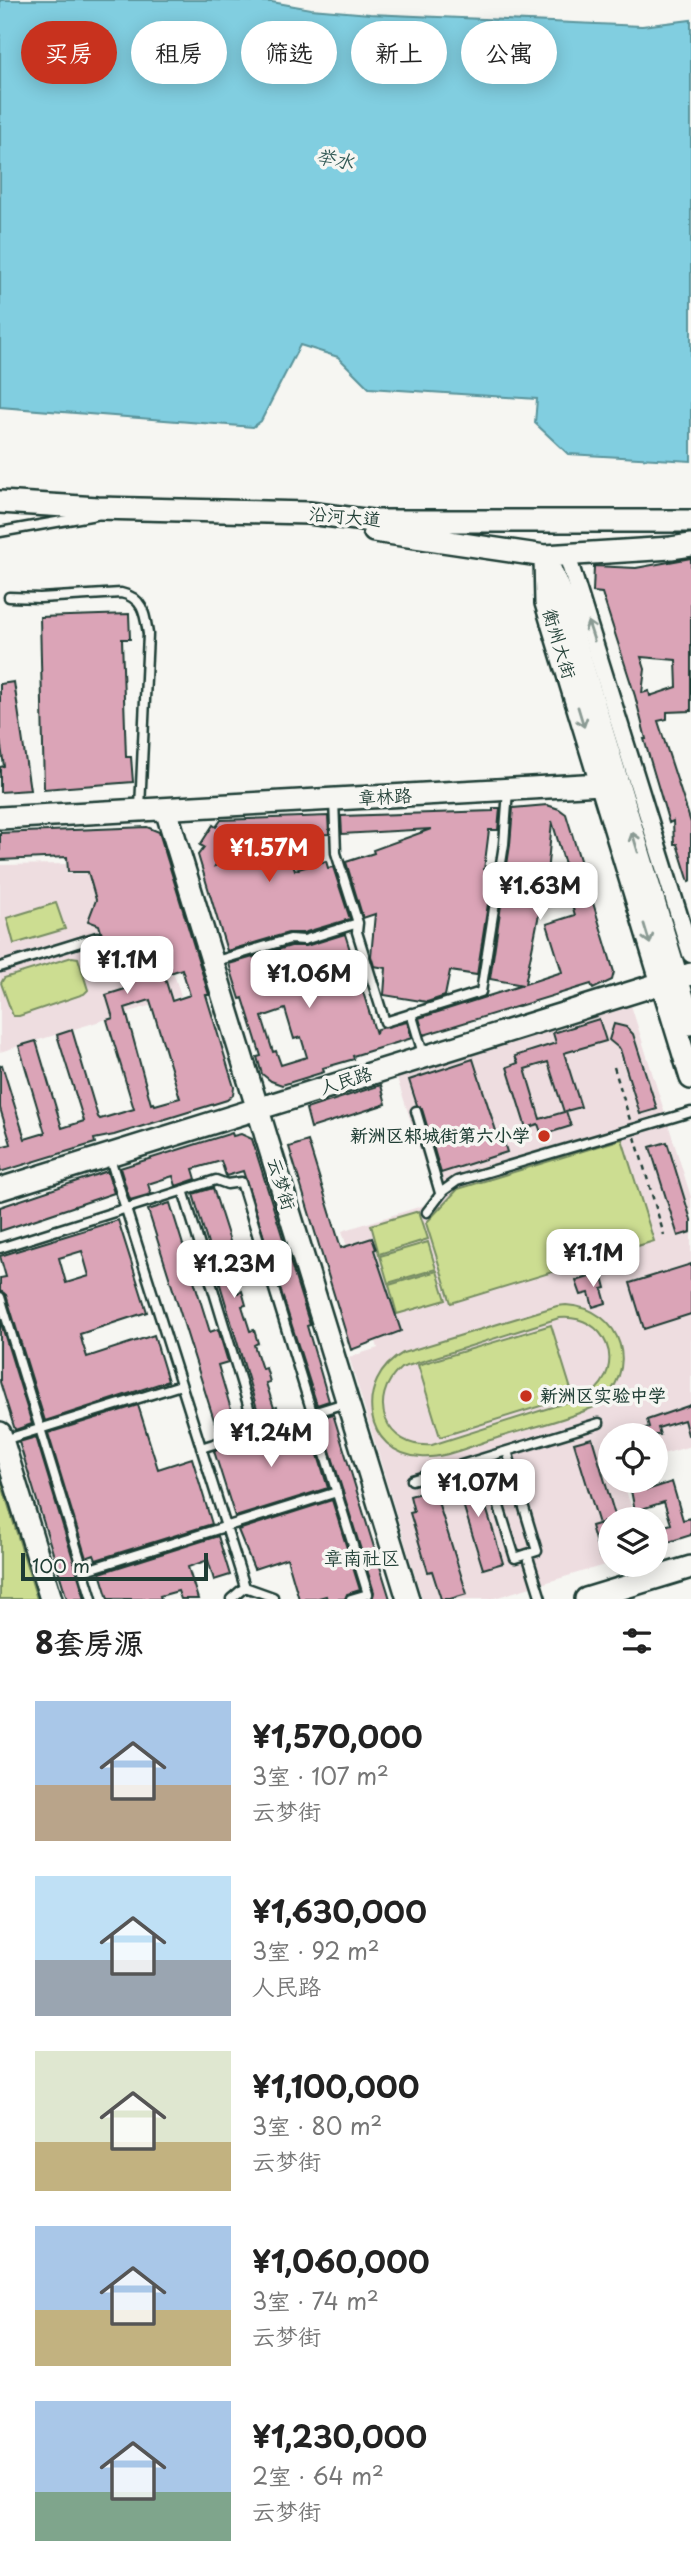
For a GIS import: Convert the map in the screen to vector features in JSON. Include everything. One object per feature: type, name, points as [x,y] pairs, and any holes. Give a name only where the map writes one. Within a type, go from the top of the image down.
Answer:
[{"type":"street","name":"沿河大道","points":[[0,502],[111,509],[309,513],[372,520],[691,521]]},
{"type":"street","points":[[332,516],[354,527],[545,556],[671,548],[691,544]]},
{"type":"street","points":[[567,555],[691,954]]},
{"type":"street","name":"衡州大街","points":[[545,556],[546,603],[601,784],[677,978],[691,1078]]},
{"type":"street","name":"衡州大街","points":[[545,556],[562,598],[691,1024]]},
{"type":"street","name":"章林路","points":[[0,818],[601,784]]},
{"type":"street","name":"云梦街","points":[[166,810],[408,1599]]},
{"type":"street","name":"人民路","points":[[0,1189],[677,978]]},
{"type":"street","points":[[1,1437],[51,1599]]},
{"type":"street","points":[[586,1599],[629,1593],[691,1567]]},
{"type":"lane","points":[[0,532],[92,517],[111,509]]},
{"type":"lane","points":[[9,597],[40,598],[121,593],[133,597],[142,607],[148,634],[140,811]]},
{"type":"lane","points":[[334,800],[336,852],[358,923],[357,932],[385,1021],[481,992],[503,844],[508,789]]},
{"type":"lane","points":[[212,962],[290,939],[303,940],[358,923]]},
{"type":"lane","points":[[0,967],[97,937]]},
{"type":"lane","points":[[411,1013],[424,1057]]},
{"type":"lane","points":[[416,1111],[440,1193]]},
{"type":"lane","points":[[427,1212],[440,1193],[457,1181],[691,1112]]},
{"type":"lane","points":[[110,1155],[245,1587]]},
{"type":"lane","points":[[0,1248],[216,1180],[227,1184],[241,1182],[368,1594],[351,1599]]},
{"type":"lane","points":[[183,1190],[256,1431]]},
{"type":"lane","points":[[0,1297],[92,1599]]},
{"type":"lane","points":[[1,1437],[40,1429],[181,1385]]},
{"type":"lane","points":[[201,1448],[348,1402]]},
{"type":"lane","points":[[412,1480],[598,1423]]},
{"type":"lane","points":[[484,1458],[515,1558],[537,1551],[507,1451]]},
{"type":"lane","points":[[83,1571],[337,1492]]},
{"type":"lane","points":[[527,1554],[541,1599]]},
{"type":"lane","points":[[231,1599],[245,1587]]},
{"type":"lane","points":[[245,1587],[265,1593],[273,1599]]},
{"type":"path","points":[[614,1067],[664,1235]]},
{"type":"shaded area","points":[[66,864],[67,874],[114,873],[148,982],[174,974],[181,996],[0,1052],[0,865]]},
{"type":"shaded area","points":[[630,1002],[691,1197],[691,1446],[668,1453],[668,1423],[598,1423],[598,1493],[627,1493],[631,1507],[598,1507],[598,1567],[491,1599],[422,1599],[349,1357],[378,1348],[342,1231],[425,1205],[434,1194],[397,1078]]},
{"type":"green space","points":[[56,903],[65,929],[14,944],[7,918]]},
{"type":"green space","points":[[72,957],[78,958],[88,990],[84,994],[13,1016],[1,983],[4,978]]},
{"type":"green space","points":[[622,1139],[654,1241],[451,1303],[426,1223],[458,1189]]},
{"type":"green space","points":[[419,1211],[428,1239],[379,1254],[371,1225]]},
{"type":"green space","points":[[428,1242],[436,1269],[388,1283],[380,1256]]},
{"type":"green space","points":[[437,1271],[446,1300],[397,1314],[389,1285]]},
{"type":"green space","points":[[557,1306],[586,1309],[601,1317],[613,1329],[620,1344],[622,1360],[619,1376],[610,1392],[596,1406],[559,1420],[430,1457],[402,1453],[387,1443],[377,1430],[372,1414],[372,1397],[377,1380],[387,1365],[403,1353]],"holes":[[[559,1318],[575,1319],[589,1324],[599,1333],[606,1344],[609,1357],[608,1370],[602,1383],[590,1395],[432,1445],[416,1444],[402,1439],[392,1430],[383,1407],[384,1393],[390,1380],[401,1368]]]},
{"type":"green space","points":[[551,1325],[573,1396],[440,1437],[418,1365]]},
{"type":"green space","points":[[0,1478],[37,1599],[0,1599]]},
{"type":"water","name":"举水","points":[[0,0],[272,2],[311,9],[370,14],[529,21],[461,21],[461,84],[557,84],[557,22],[642,26],[691,20],[691,461],[568,454],[535,423],[537,399],[369,388],[338,357],[300,345],[261,421],[253,427],[0,407]]},
{"type":"building","points":[[691,558],[691,711],[667,712],[667,719],[658,721],[691,823],[689,882],[677,844],[674,844],[673,821],[669,823],[644,739],[635,696],[602,593],[593,592],[594,566],[636,568]],"holes":[[[641,657],[676,660],[677,687],[650,696],[649,691],[642,693],[645,669]]]},
{"type":"building","points":[[129,614],[130,639],[122,639],[126,757],[131,757],[133,782],[44,789],[40,617]]},
{"type":"building","points":[[14,682],[30,790],[0,792],[0,767],[4,766],[0,740],[0,684]]},
{"type":"building","points":[[547,805],[566,814],[614,972],[612,980],[593,989],[591,984],[424,1035],[419,1018],[523,985],[490,979],[513,808]],"holes":[[[552,821],[577,904],[572,905],[575,915],[547,924],[562,972],[525,984],[547,874]]]},
{"type":"building","points":[[493,808],[500,808],[498,830],[489,830],[484,870],[493,872],[477,975],[450,971],[445,996],[427,1002],[384,995],[386,968],[374,966],[371,956],[375,914],[363,918],[346,862],[431,829],[342,834],[341,816],[493,811]]},
{"type":"building","points":[[328,816],[329,834],[233,837],[215,866],[255,853],[258,864],[290,855],[295,870],[326,861],[328,868],[333,867],[350,919],[227,951],[198,855],[204,847],[200,845],[213,825],[216,827],[221,820]]},
{"type":"building","points":[[147,827],[159,832],[209,995],[206,995],[234,1087],[233,1095],[227,1100],[94,1139],[95,1143],[0,1172],[0,1147],[11,1144],[0,1108],[0,1066],[2,1065],[25,1139],[45,1133],[19,1046],[36,1041],[62,1128],[84,1121],[57,1035],[72,1030],[98,1117],[100,1119],[134,1109],[107,1020],[113,1018],[106,995],[125,989],[115,954],[110,961],[99,925],[88,921],[96,900],[88,872],[68,872],[67,857],[0,860],[0,833]],"holes":[[[182,969],[190,995],[172,1001],[164,975]],[[150,1000],[180,1098],[155,1105],[151,1104],[125,1008]]]},
{"type":"building","points":[[345,934],[376,1034],[377,1029],[407,1022],[412,1038],[353,1056],[354,1059],[323,1068],[324,1072],[282,1085],[262,1074],[257,1057],[261,1056],[229,964],[291,946],[306,946]],"holes":[[[285,1009],[294,1039],[301,1037],[307,1057],[281,1065],[276,1051],[273,1052],[262,1017]]]},
{"type":"building","points":[[599,1019],[606,1041],[564,1053],[581,1107],[566,1111],[571,1126],[542,1135],[538,1124],[526,1128],[507,1067],[518,1063],[515,1056],[556,1043],[553,1033]],"holes":[[[548,1062],[564,1112],[540,1119],[525,1069]]]},
{"type":"building","points":[[614,1024],[626,1027],[633,1034],[657,1109],[640,1114],[620,1049],[609,1040]]},
{"type":"building","points":[[473,1059],[498,1137],[502,1136],[507,1152],[441,1173],[422,1109],[417,1105],[409,1080]]},
{"type":"building","points":[[381,1085],[386,1104],[311,1128],[306,1109]]},
{"type":"building","points":[[232,1133],[233,1136],[241,1134],[252,1139],[310,1325],[307,1326],[329,1401],[317,1405],[243,1171],[226,1176],[221,1161],[193,1169],[196,1179],[176,1186],[173,1176],[148,1184],[151,1194],[130,1200],[120,1168]]},
{"type":"building","points":[[308,1141],[341,1248],[372,1238],[401,1331],[351,1350],[289,1147]]},
{"type":"building","points":[[667,1142],[691,1220],[691,1232],[678,1236],[650,1147]]},
{"type":"building","points":[[107,1171],[114,1193],[0,1231],[0,1207]]},
{"type":"building","points":[[213,1188],[234,1254],[230,1255],[234,1266],[230,1268],[238,1293],[242,1291],[246,1305],[242,1306],[250,1331],[254,1330],[258,1343],[254,1345],[262,1369],[266,1368],[270,1382],[266,1383],[274,1408],[277,1407],[280,1416],[261,1422],[193,1194]]},
{"type":"building","points":[[170,1203],[210,1332],[218,1329],[228,1362],[218,1365],[237,1430],[219,1436],[148,1210]]},
{"type":"building","points":[[118,1220],[147,1312],[80,1334],[83,1345],[87,1357],[154,1335],[168,1381],[45,1421],[6,1295],[0,1291],[0,1278],[6,1277],[0,1256]],"holes":[[[82,1251],[89,1276],[66,1283],[59,1258]]]},
{"type":"building","points":[[691,1264],[691,1314],[644,1329],[630,1283]]},
{"type":"building","points":[[602,1273],[606,1288],[602,1289],[606,1303],[593,1307],[589,1293],[581,1295],[576,1281]]},
{"type":"building","points":[[0,1320],[32,1424],[15,1430],[0,1382]]},
{"type":"building","points":[[138,1405],[158,1469],[192,1458],[212,1524],[96,1560],[94,1555],[86,1558],[48,1433]]},
{"type":"building","points":[[691,1405],[691,1435],[688,1435],[684,1420],[668,1425],[648,1423],[647,1420]]},
{"type":"building","points":[[333,1414],[390,1599],[372,1599],[374,1592],[320,1418]]},
{"type":"building","points":[[308,1422],[328,1488],[235,1517],[214,1451]]},
{"type":"building","points":[[36,1437],[85,1599],[67,1599],[19,1442]]},
{"type":"building","points":[[592,1438],[598,1458],[598,1493],[608,1493],[612,1507],[598,1507],[598,1521],[574,1443]]},
{"type":"building","points":[[474,1468],[503,1563],[483,1569],[454,1475]]},
{"type":"building","points":[[672,1482],[683,1520],[691,1518],[691,1535],[668,1542],[668,1525],[671,1524],[668,1507],[664,1502],[648,1507],[634,1507],[632,1493],[668,1493],[668,1483]]},
{"type":"building","points":[[434,1489],[467,1594],[450,1599],[441,1599],[432,1571],[428,1572],[410,1513],[414,1512],[410,1496]]},
{"type":"building","points":[[332,1500],[360,1590],[347,1594],[345,1599],[327,1599],[326,1596],[299,1599],[287,1558],[254,1569],[238,1530]]},
{"type":"building","points":[[598,1524],[598,1551],[591,1526]]},
{"type":"building","points":[[218,1536],[230,1575],[214,1580],[208,1560],[188,1567],[198,1599],[181,1599],[178,1591],[160,1596],[161,1599],[108,1599],[100,1573]]},
{"type":"place","name":"新洲区邾城街第六小学","points":[[544,1136]]},
{"type":"place","name":"新洲区实验中学","points":[[526,1396]]},
{"type":"district","name":"章南社区","points":[[362,1558]]}]
